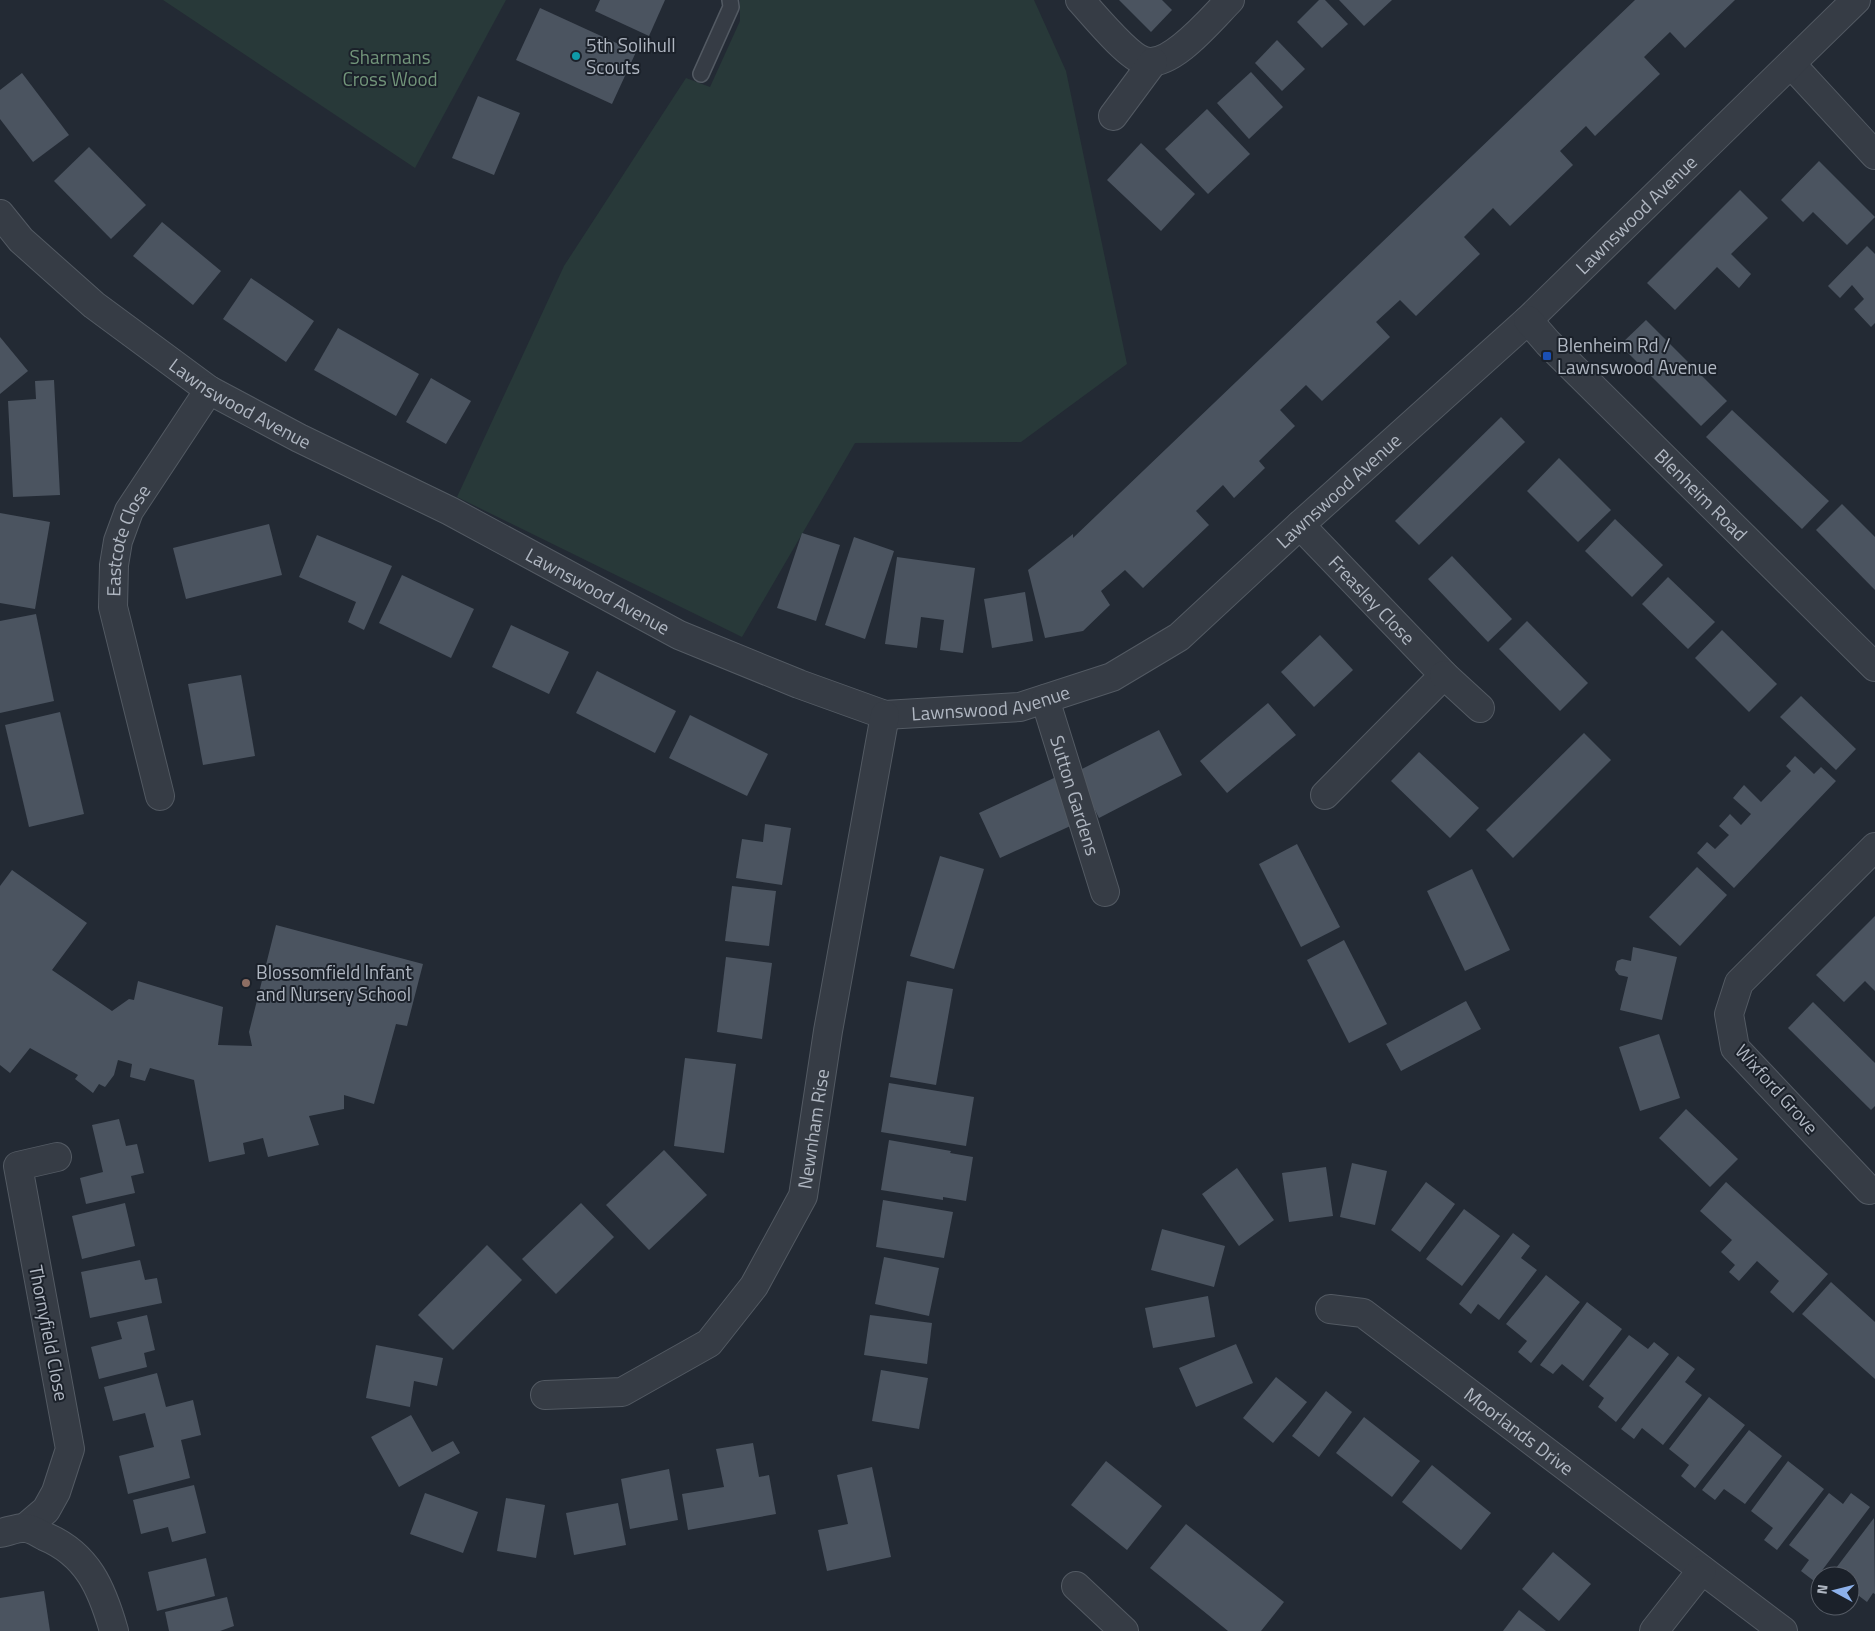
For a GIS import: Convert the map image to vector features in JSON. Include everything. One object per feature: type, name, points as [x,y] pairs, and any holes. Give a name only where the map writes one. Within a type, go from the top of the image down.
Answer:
[{"type":"street","points":[[1080,0],[1129,52],[1143,61],[1153,62],[1167,58],[1188,42],[1230,0]]},
{"type":"street","name":"Lawnswood Avenue","points":[[0,214],[21,240],[94,306],[209,390],[299,438],[450,511],[679,635],[799,684],[885,715],[1020,707],[1112,677],[1179,637],[1300,525],[1528,320],[1856,0]]},
{"type":"street","points":[[1113,116],[1153,62]]},
{"type":"street","points":[[1791,64],[1875,155]]},
{"type":"street","name":"Blenheim Road","points":[[1528,320],[1548,343],[1875,667]]},
{"type":"street","name":"Eastcote Close","points":[[160,796],[113,607],[114,565],[118,541],[129,511],[209,390]]},
{"type":"street","name":"Freasley Close","points":[[1300,525],[1444,676],[1480,708]]},
{"type":"street","points":[[1325,794],[1444,676]]},
{"type":"street","name":"Sutton Gardens","points":[[1045,699],[1105,892]]},
{"type":"street","name":"Newnham Rise","points":[[545,1395],[622,1392],[709,1343],[754,1286],[803,1196],[828,1031],[885,715]]},
{"type":"street","name":"Wixford Grove","points":[[1872,1196],[1735,1048],[1729,1014],[1739,984],[1875,846]]},
{"type":"street","name":"Thornyfield Close","points":[[13,1531],[46,1510],[56,1492],[70,1449],[18,1166],[58,1157]]},
{"type":"street","name":"Moorlands Drive","points":[[1330,1309],[1363,1313],[1783,1631]]},
{"type":"street","points":[[13,1531],[52,1539],[72,1552],[92,1574],[105,1600],[114,1631]]},
{"type":"street","points":[[1654,1631],[1702,1570]]},
{"type":"street","points":[[1076,1586],[1124,1631]]},
{"type":"lane","points":[[701,74],[731,7],[730,0]]},
{"type":"green space","name":"Sharmans Cross Wood","points":[[163,0],[506,0],[415,168]]},
{"type":"green space","points":[[740,0],[1034,0],[1066,71],[1127,364],[1021,442],[855,443],[742,637],[457,497],[564,266],[686,78],[710,87],[740,21]]},
{"type":"building","points":[[600,0],[665,0],[649,36],[595,11]]},
{"type":"building","points":[[1119,0],[1162,0],[1172,10],[1151,32]]},
{"type":"building","points":[[1319,0],[1325,0],[1348,24],[1322,48],[1297,22]]},
{"type":"building","points":[[1339,0],[1392,0],[1364,26]]},
{"type":"building","points":[[1635,0],[1735,0],[1685,48],[1670,32],[1644,57],[1660,74],[1595,136],[1586,126],[1560,151],[1573,165],[1510,226],[1493,208],[1464,237],[1480,254],[1416,316],[1400,300],[1376,322],[1390,337],[1322,401],[1306,385],[1280,410],[1295,426],[1259,461],[1265,468],[1234,498],[1223,485],[1196,511],[1209,525],[1143,588],[1125,570],[1101,591],[1110,605],[1083,631],[1045,638],[1028,570],[1073,534],[1073,538]]},
{"type":"building","name":"5th Solihull Scouts","points":[[540,8],[636,52],[612,104],[516,60]]},
{"type":"building","points":[[1277,40],[1305,69],[1282,91],[1255,63]]},
{"type":"building","points":[[1251,72],[1283,107],[1249,139],[1217,103]]},
{"type":"building","points":[[22,73],[69,135],[33,162],[0,119],[0,90]]},
{"type":"building","points":[[478,96],[520,113],[494,175],[452,158]]},
{"type":"building","points":[[1207,109],[1250,154],[1208,194],[1165,149]]},
{"type":"building","points":[[1141,143],[1195,194],[1161,231],[1107,180]]},
{"type":"building","points":[[89,147],[146,205],[111,239],[54,181]]},
{"type":"building","points":[[1819,161],[1875,217],[1847,245],[1813,212],[1803,222],[1781,200]]},
{"type":"building","points":[[1740,190],[1768,218],[1731,254],[1751,274],[1739,288],[1717,267],[1675,310],[1647,283]]},
{"type":"building","points":[[162,222],[221,271],[193,305],[133,256]]},
{"type":"building","points":[[1867,246],[1875,254],[1875,323],[1871,327],[1854,309],[1864,299],[1852,285],[1840,298],[1828,286]]},
{"type":"building","points":[[251,278],[314,321],[286,362],[223,319]]},
{"type":"building","points":[[1646,320],[1727,401],[1701,426],[1620,345]]},
{"type":"building","points":[[338,328],[419,374],[396,416],[314,370]]},
{"type":"building","points":[[0,337],[28,371],[0,394]]},
{"type":"building","points":[[431,378],[471,401],[446,444],[406,422]]},
{"type":"building","points":[[54,380],[60,495],[13,497],[8,401],[36,399],[35,381]]},
{"type":"building","points":[[1732,410],[1829,501],[1802,529],[1706,437]]},
{"type":"building","points":[[1501,417],[1525,442],[1419,545],[1395,521]]},
{"type":"building","points":[[1559,458],[1611,510],[1578,542],[1527,491]]},
{"type":"building","points":[[1842,504],[1875,537],[1875,590],[1816,530]]},
{"type":"building","points":[[0,513],[50,522],[35,609],[0,603]]},
{"type":"building","points":[[1615,519],[1663,565],[1632,597],[1585,551]]},
{"type":"building","points":[[269,524],[282,575],[186,599],[173,548]]},
{"type":"building","points":[[802,533],[840,545],[816,621],[777,608]]},
{"type":"building","points":[[317,535],[392,566],[364,630],[348,622],[356,602],[299,577]]},
{"type":"building","points":[[854,537],[894,551],[865,639],[825,625]]},
{"type":"building","points":[[1452,556],[1512,619],[1488,642],[1428,579]]},
{"type":"building","points":[[897,557],[975,568],[963,653],[940,650],[944,620],[921,617],[917,648],[885,644]]},
{"type":"building","points":[[402,575],[474,609],[451,658],[379,623]]},
{"type":"building","points":[[1668,577],[1715,622],[1688,649],[1642,604]]},
{"type":"building","points":[[1025,592],[1033,641],[992,648],[984,599]]},
{"type":"building","points":[[36,614],[54,701],[0,713],[0,621]]},
{"type":"building","points":[[1527,621],[1588,683],[1560,711],[1499,649]]},
{"type":"building","points":[[511,625],[569,652],[549,694],[492,667]]},
{"type":"building","points":[[1722,630],[1777,684],[1749,712],[1695,658]]},
{"type":"building","points":[[1320,635],[1353,670],[1314,707],[1281,672]]},
{"type":"building","points":[[597,671],[676,711],[655,753],[576,713]]},
{"type":"building","points":[[241,675],[255,756],[203,765],[188,684]]},
{"type":"building","points":[[1801,696],[1856,749],[1836,770],[1780,717]]},
{"type":"building","points":[[1268,703],[1296,735],[1227,793],[1200,761]]},
{"type":"building","points":[[60,712],[84,814],[29,827],[5,725]]},
{"type":"building","points":[[690,715],[768,754],[747,796],[669,758]]},
{"type":"building","points":[[1159,730],[1182,775],[1099,818],[1076,772]]},
{"type":"building","points":[[1584,733],[1611,760],[1513,858],[1486,830]]},
{"type":"building","points":[[1419,752],[1479,808],[1450,838],[1391,781]]},
{"type":"building","points":[[1795,756],[1814,774],[1821,767],[1836,781],[1734,888],[1697,853],[1707,842],[1715,849],[1729,835],[1719,826],[1730,814],[1741,825],[1751,814],[1733,798],[1744,785],[1761,802],[1791,771],[1786,766]]},
{"type":"building","points":[[1056,777],[1077,823],[1000,858],[979,813]]},
{"type":"building","points":[[765,824],[791,828],[782,885],[736,878],[742,839],[763,842]]},
{"type":"building","points":[[1297,844],[1340,927],[1301,947],[1259,864]]},
{"type":"building","points":[[940,856],[984,869],[954,969],[910,956]]},
{"type":"building","points":[[1697,867],[1727,895],[1680,946],[1649,917]]},
{"type":"building","points":[[1472,869],[1510,950],[1465,971],[1427,891]]},
{"type":"building","points":[[12,870],[87,923],[52,970],[112,1011],[129,999],[134,1000],[138,981],[223,1007],[218,1045],[252,1046],[249,1032],[276,925],[423,964],[407,1026],[396,1024],[374,1104],[344,1095],[344,1109],[309,1116],[319,1145],[268,1157],[263,1138],[243,1143],[245,1154],[209,1162],[194,1080],[150,1068],[145,1081],[130,1077],[132,1064],[118,1060],[114,1075],[105,1087],[99,1084],[93,1093],[75,1079],[78,1075],[30,1048],[10,1073],[0,1065],[0,886]]},
{"type":"building","points":[[732,886],[776,891],[769,946],[725,941]]},
{"type":"building","points":[[1875,916],[1875,991],[1865,981],[1844,1002],[1816,975]]},
{"type":"building","points":[[1344,940],[1387,1024],[1349,1043],[1307,960]]},
{"type":"building","points":[[1633,947],[1677,957],[1662,1020],[1620,1010],[1628,977],[1619,975],[1615,970],[1617,961],[1622,959],[1631,961]]},
{"type":"building","points":[[726,957],[772,963],[762,1039],[717,1032]]},
{"type":"building","points":[[907,981],[953,989],[936,1085],[890,1077]]},
{"type":"building","points":[[1466,1001],[1481,1029],[1401,1071],[1386,1044]]},
{"type":"building","points":[[1813,1002],[1875,1063],[1875,1106],[1871,1110],[1788,1028]]},
{"type":"building","points":[[1659,1034],[1680,1098],[1640,1111],[1619,1047]]},
{"type":"building","points":[[685,1058],[736,1064],[724,1153],[674,1146]]},
{"type":"building","points":[[889,1083],[974,1097],[966,1146],[881,1132]]},
{"type":"building","points":[[1686,1109],[1738,1159],[1710,1187],[1659,1138]]},
{"type":"building","points":[[119,1119],[126,1146],[137,1144],[144,1173],[131,1176],[135,1193],[86,1204],[80,1178],[103,1172],[92,1125]]},
{"type":"building","points":[[889,1140],[951,1151],[950,1153],[973,1157],[966,1201],[943,1197],[943,1200],[881,1190]]},
{"type":"building","points":[[664,1150],[707,1195],[649,1250],[606,1205]]},
{"type":"building","points":[[1352,1163],[1387,1171],[1375,1225],[1340,1217]]},
{"type":"building","points":[[1326,1167],[1333,1216],[1289,1222],[1282,1173]]},
{"type":"building","points":[[1237,1168],[1274,1220],[1239,1246],[1202,1194]]},
{"type":"building","points":[[1426,1182],[1455,1204],[1420,1252],[1391,1230]]},
{"type":"building","points":[[1726,1182],[1828,1274],[1793,1313],[1770,1292],[1779,1281],[1757,1261],[1739,1281],[1729,1272],[1735,1265],[1721,1252],[1732,1240],[1700,1211]]},
{"type":"building","points":[[883,1200],[953,1212],[944,1258],[876,1247]]},
{"type":"building","points":[[125,1203],[135,1246],[82,1259],[72,1216]]},
{"type":"building","points":[[581,1203],[614,1237],[556,1294],[522,1259]]},
{"type":"building","points":[[1464,1209],[1500,1236],[1462,1286],[1426,1259]]},
{"type":"building","points":[[1162,1229],[1225,1246],[1214,1287],[1151,1270]]},
{"type":"building","points":[[1513,1233],[1530,1246],[1521,1258],[1537,1270],[1499,1320],[1478,1304],[1471,1314],[1459,1304]]},
{"type":"building","points":[[487,1245],[522,1280],[453,1350],[418,1315]]},
{"type":"building","points":[[884,1257],[939,1268],[929,1316],[875,1304]]},
{"type":"building","points":[[140,1260],[145,1280],[157,1278],[162,1303],[90,1318],[81,1272]]},
{"type":"building","points":[[1546,1275],[1580,1302],[1531,1363],[1518,1352],[1527,1341],[1506,1324]]},
{"type":"building","points":[[1831,1282],[1875,1322],[1875,1379],[1802,1314]]},
{"type":"building","points":[[1208,1296],[1215,1337],[1153,1348],[1145,1308]]},
{"type":"building","points":[[1587,1302],[1622,1329],[1583,1381],[1562,1364],[1553,1374],[1540,1365]]},
{"type":"building","points":[[147,1315],[155,1350],[144,1353],[147,1367],[99,1379],[91,1347],[122,1339],[117,1322]]},
{"type":"building","points":[[870,1315],[932,1323],[927,1364],[864,1355]]},
{"type":"building","points":[[1629,1335],[1648,1349],[1654,1342],[1669,1354],[1616,1422],[1598,1407],[1604,1398],[1589,1386]]},
{"type":"building","points":[[1236,1344],[1253,1383],[1196,1407],[1179,1368]]},
{"type":"building","points":[[376,1345],[443,1358],[437,1386],[414,1381],[410,1407],[366,1398]]},
{"type":"building","points":[[1678,1356],[1695,1369],[1685,1382],[1702,1395],[1663,1445],[1642,1428],[1634,1439],[1621,1429]]},
{"type":"building","points":[[881,1370],[928,1378],[919,1429],[872,1421]]},
{"type":"building","points":[[157,1373],[166,1407],[193,1400],[201,1435],[181,1440],[190,1478],[128,1494],[119,1456],[154,1447],[145,1413],[113,1421],[104,1387]]},
{"type":"building","points":[[1276,1377],[1307,1402],[1273,1443],[1243,1418]]},
{"type":"building","points":[[1326,1391],[1352,1412],[1319,1457],[1292,1436]]},
{"type":"building","points":[[1709,1397],[1745,1425],[1695,1488],[1681,1476],[1689,1465],[1669,1449]]},
{"type":"building","points":[[411,1415],[432,1452],[453,1441],[460,1453],[399,1487],[371,1437]]},
{"type":"building","points":[[1364,1417],[1420,1461],[1392,1497],[1336,1453]]},
{"type":"building","points":[[1749,1430],[1782,1456],[1745,1504],[1724,1489],[1715,1500],[1702,1490]]},
{"type":"building","points":[[753,1443],[759,1477],[769,1475],[776,1514],[688,1530],[682,1494],[724,1487],[716,1449]]},
{"type":"building","points":[[1106,1461],[1162,1506],[1127,1550],[1071,1505]]},
{"type":"building","points":[[1788,1461],[1824,1489],[1777,1550],[1764,1540],[1773,1528],[1751,1511]]},
{"type":"building","points":[[1432,1465],[1491,1513],[1461,1550],[1402,1502]]},
{"type":"building","points":[[872,1467],[891,1557],[827,1571],[818,1530],[848,1524],[837,1475]]},
{"type":"building","points":[[669,1469],[678,1520],[630,1529],[621,1479]]},
{"type":"building","points":[[194,1485],[206,1533],[172,1542],[168,1527],[141,1534],[133,1500]]},
{"type":"building","points":[[425,1493],[478,1512],[463,1553],[410,1534]]},
{"type":"building","points":[[1829,1493],[1843,1504],[1851,1493],[1870,1507],[1825,1566],[1810,1566],[1810,1578],[1801,1571],[1809,1560],[1789,1545]]},
{"type":"building","points":[[506,1498],[545,1505],[536,1558],[497,1551]]},
{"type":"building","points":[[618,1503],[626,1545],[574,1555],[566,1513]]},
{"type":"building","points":[[1874,1518],[1875,1594],[1873,1593],[1867,1602],[1860,1597],[1860,1566],[1838,1566]]},
{"type":"building","points":[[1186,1524],[1284,1602],[1261,1631],[1228,1631],[1150,1568]]},
{"type":"building","points":[[1553,1552],[1591,1584],[1559,1621],[1522,1589]]},
{"type":"building","points":[[206,1558],[215,1596],[157,1611],[148,1572]]},
{"type":"building","points":[[44,1591],[50,1631],[0,1631],[0,1598]]},
{"type":"building","points":[[227,1597],[234,1626],[220,1631],[169,1631],[165,1612]]},
{"type":"building","points":[[1519,1610],[1546,1631],[1503,1631]]},
{"type":"place","name":"5th Solihull Scouts","points":[[576,56]]},
{"type":"place","name":"Blenheim Rd / Lawnswood Avenue","points":[[1547,356]]},
{"type":"place","name":"Blossomfield Infant and Nursery School","points":[[246,983]]}]
